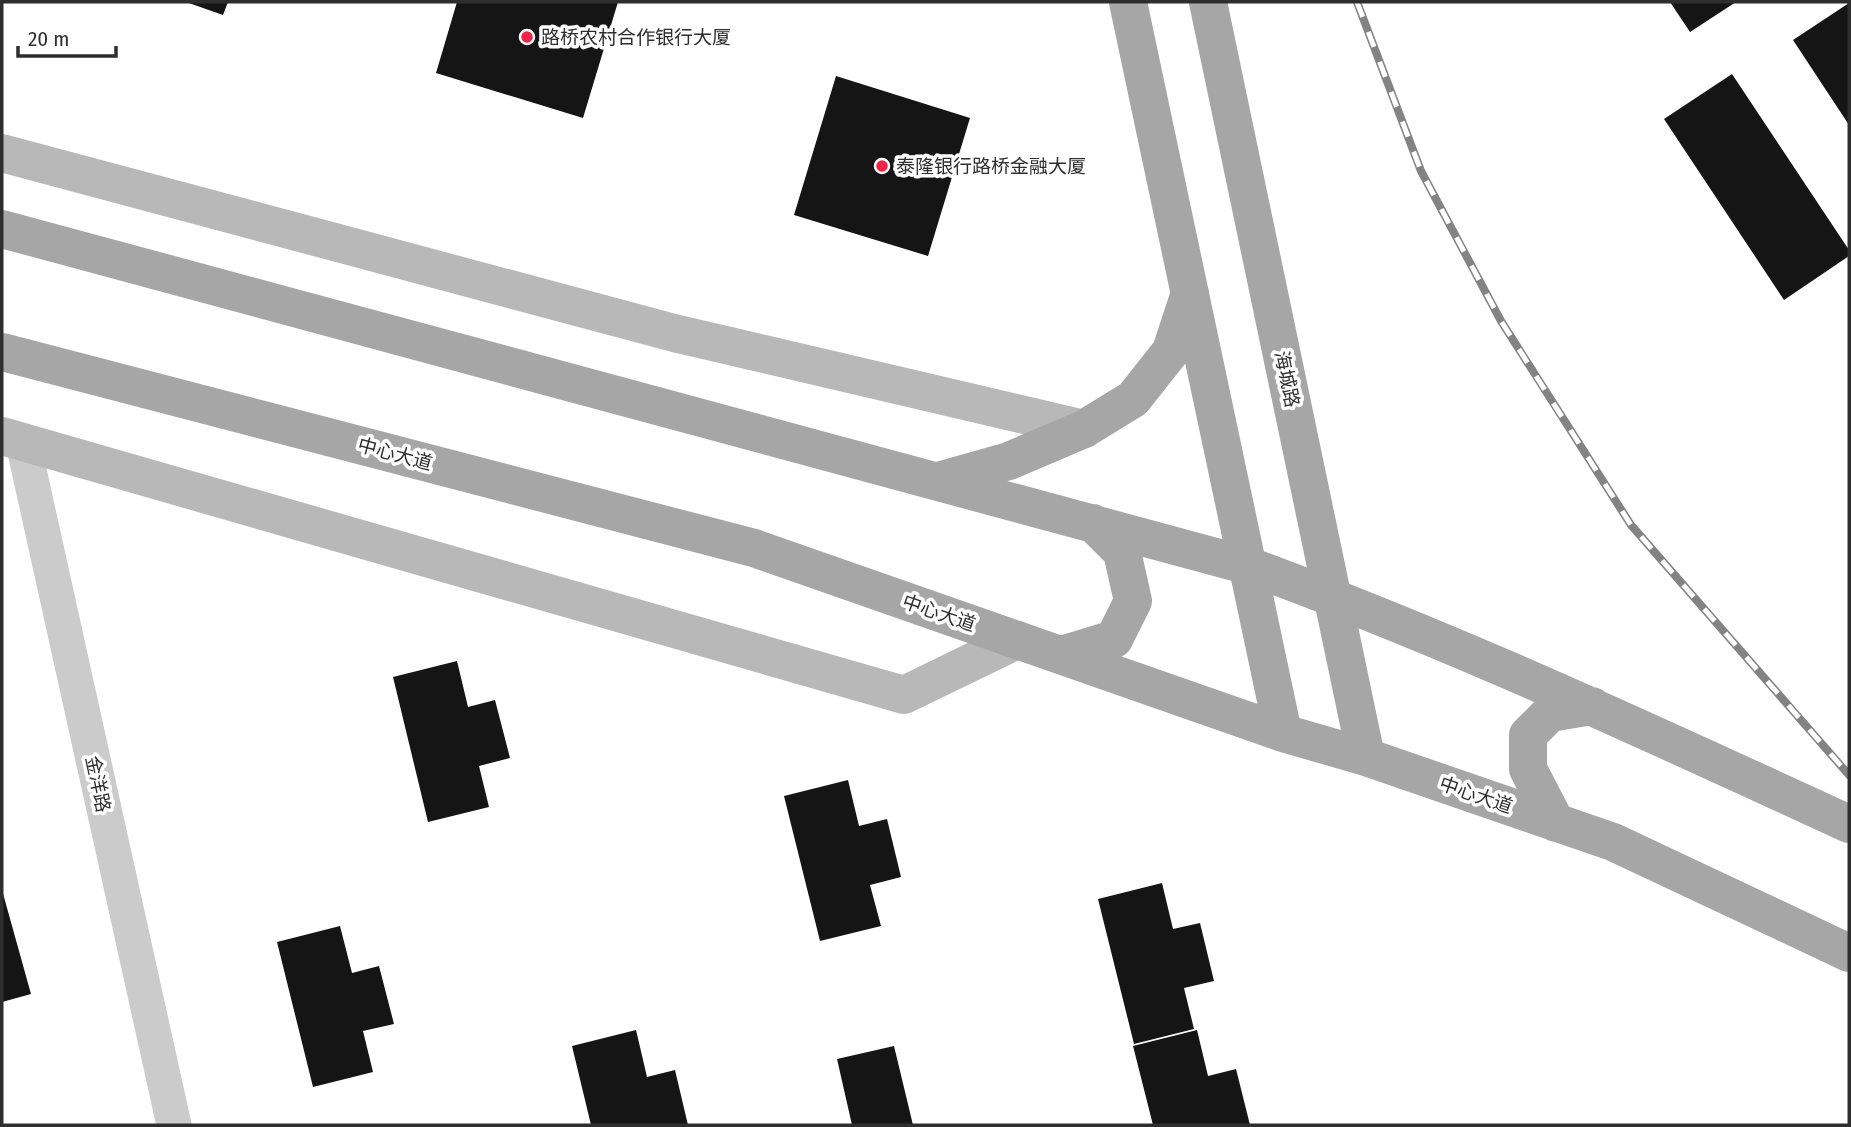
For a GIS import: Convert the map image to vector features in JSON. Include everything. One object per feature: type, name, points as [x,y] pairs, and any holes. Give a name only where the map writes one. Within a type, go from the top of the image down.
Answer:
[{"type":"main road","points":[[1128,2],[1283,733]]},
{"type":"main road","name":"海城路","points":[[1208,2],[1366,757]]},
{"type":"main road","points":[[2,153],[674,334],[1084,429]]},
{"type":"main road","points":[[2,229],[1249,566],[1333,597],[1592,706],[1849,824]]},
{"type":"main road","points":[[937,481],[1009,461],[1084,429],[1133,400],[1171,351],[1191,291]]},
{"type":"main road","name":"中心大道","points":[[2,352],[754,548],[1283,733],[1366,757],[1613,842],[1849,953]]},
{"type":"main road","points":[[13,439],[904,695],[1017,640]]},
{"type":"main road","points":[[1062,655],[1114,639],[1133,601],[1122,552],[1093,523]]},
{"type":"main road","points":[[1556,823],[1528,769],[1528,735],[1550,713],[1592,706]]},
{"type":"street","name":"金洋路","points":[[13,439],[174,1125]]},
{"type":"building","points":[[186,2],[228,2],[223,15]]},
{"type":"building","name":"路桥农村合作银行大厦","points":[[457,2],[618,2],[583,118],[436,73]]},
{"type":"building","points":[[1670,2],[1736,2],[1690,32]]},
{"type":"building","points":[[1849,3],[1849,125],[1793,40]]},
{"type":"building","points":[[1732,74],[1849,250],[1849,256],[1784,300],[1664,119]]},
{"type":"building","name":"泰隆银行路桥金融大厦","points":[[836,76],[970,118],[928,256],[794,215]]},
{"type":"building","points":[[457,661],[468,707],[495,700],[510,758],[479,766],[489,807],[428,822],[393,677]]},
{"type":"building","points":[[848,780],[859,826],[887,819],[901,877],[870,885],[881,926],[820,941],[784,796]]},
{"type":"building","points":[[1162,883],[1173,929],[1200,923],[1214,981],[1184,988],[1194,1029],[1134,1044],[1098,899]]},
{"type":"building","points":[[2,890],[31,994],[2,1002]]},
{"type":"building","points":[[340,926],[352,973],[379,966],[394,1024],[363,1031],[373,1072],[313,1087],[277,942]]},
{"type":"building","points":[[636,1030],[647,1077],[675,1070],[688,1125],[591,1125],[572,1046]]},
{"type":"building","points":[[1197,1030],[1208,1076],[1236,1069],[1250,1125],[1153,1125],[1133,1046]]},
{"type":"building","points":[[894,1046],[913,1125],[852,1125],[837,1059]]},
{"type":"railway","points":[[1357,2],[1421,171],[1501,321],[1631,525],[1849,775]]},
{"type":"place","name":"路桥农村合作银行大厦","points":[[527,37]]},
{"type":"place","name":"泰隆银行路桥金融大厦","points":[[882,166]]}]
